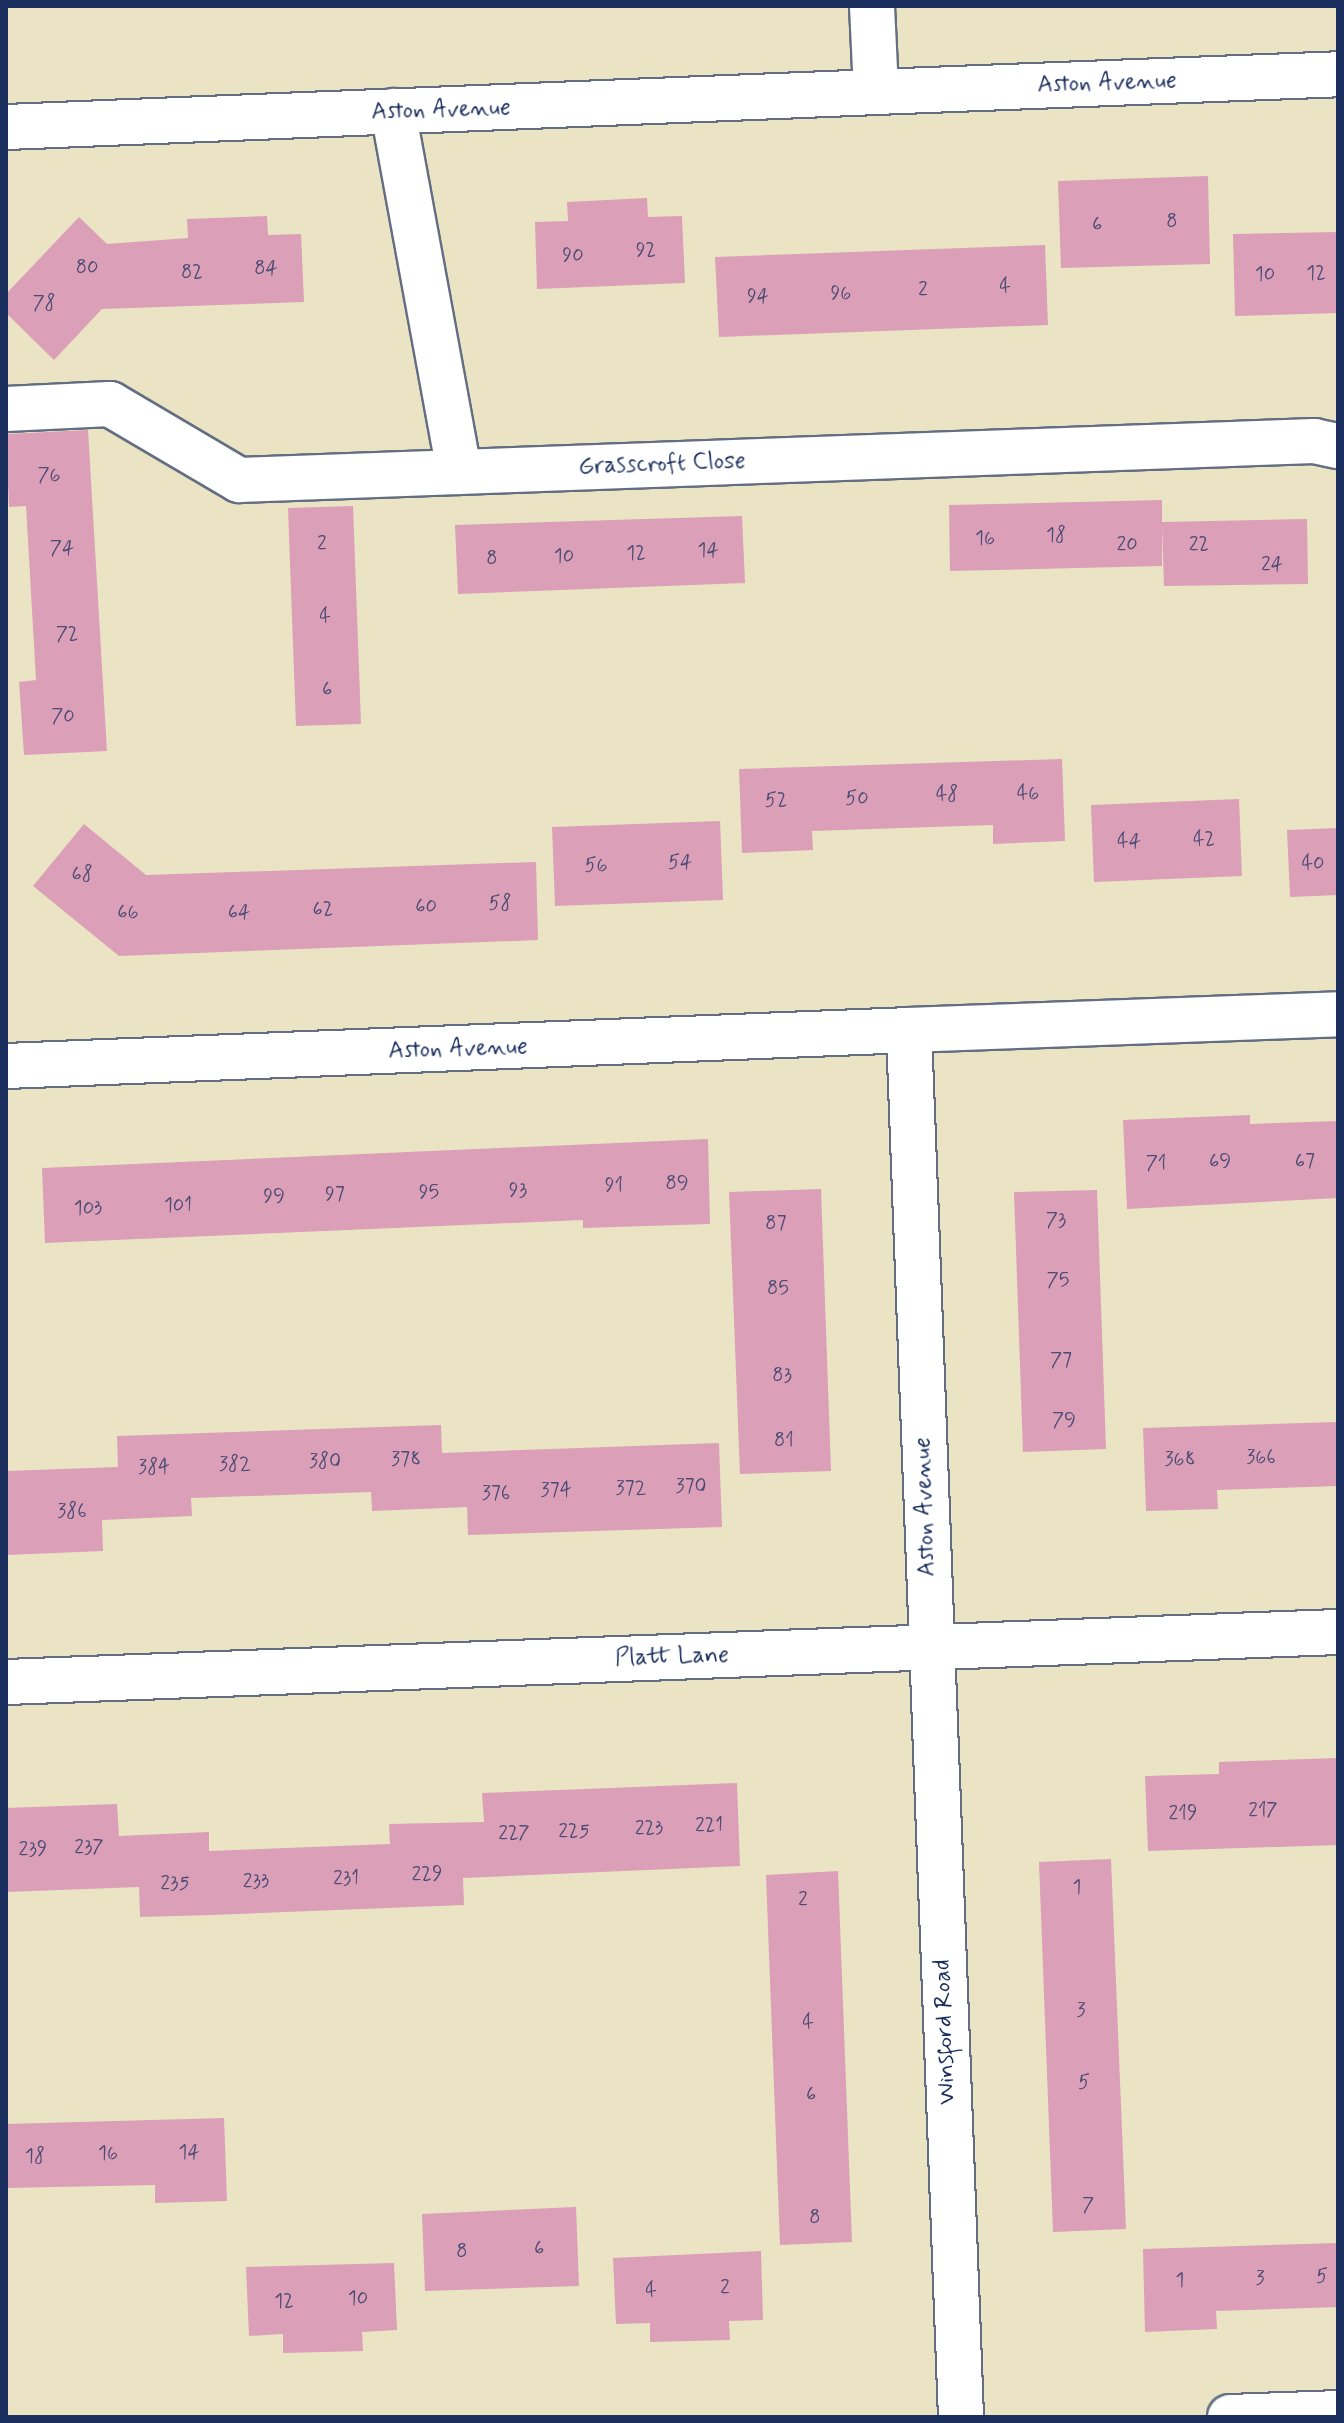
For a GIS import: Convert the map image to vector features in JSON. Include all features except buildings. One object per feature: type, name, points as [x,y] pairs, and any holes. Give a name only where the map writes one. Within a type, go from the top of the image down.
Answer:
[{"type":"street","points":[[872,6],[876,92]]},
{"type":"street","name":"Aston Avenue","points":[[6,127],[1338,74]]},
{"type":"street","points":[[393,111],[459,472]]},
{"type":"street","name":"Grasscroft Close","points":[[6,409],[110,404],[239,480],[1298,441],[1338,446]]},
{"type":"street","name":"Aston Avenue","points":[[6,1066],[1338,1014]]},
{"type":"street","name":"Aston Avenue","points":[[909,1030],[930,1648]]},
{"type":"street","name":"Platt Lane","points":[[6,1682],[1338,1632]]},
{"type":"street","name":"Winsford Road","points":[[930,1648],[961,2417]]},
{"type":"street","points":[[1230,2417],[1338,2413]]}]
